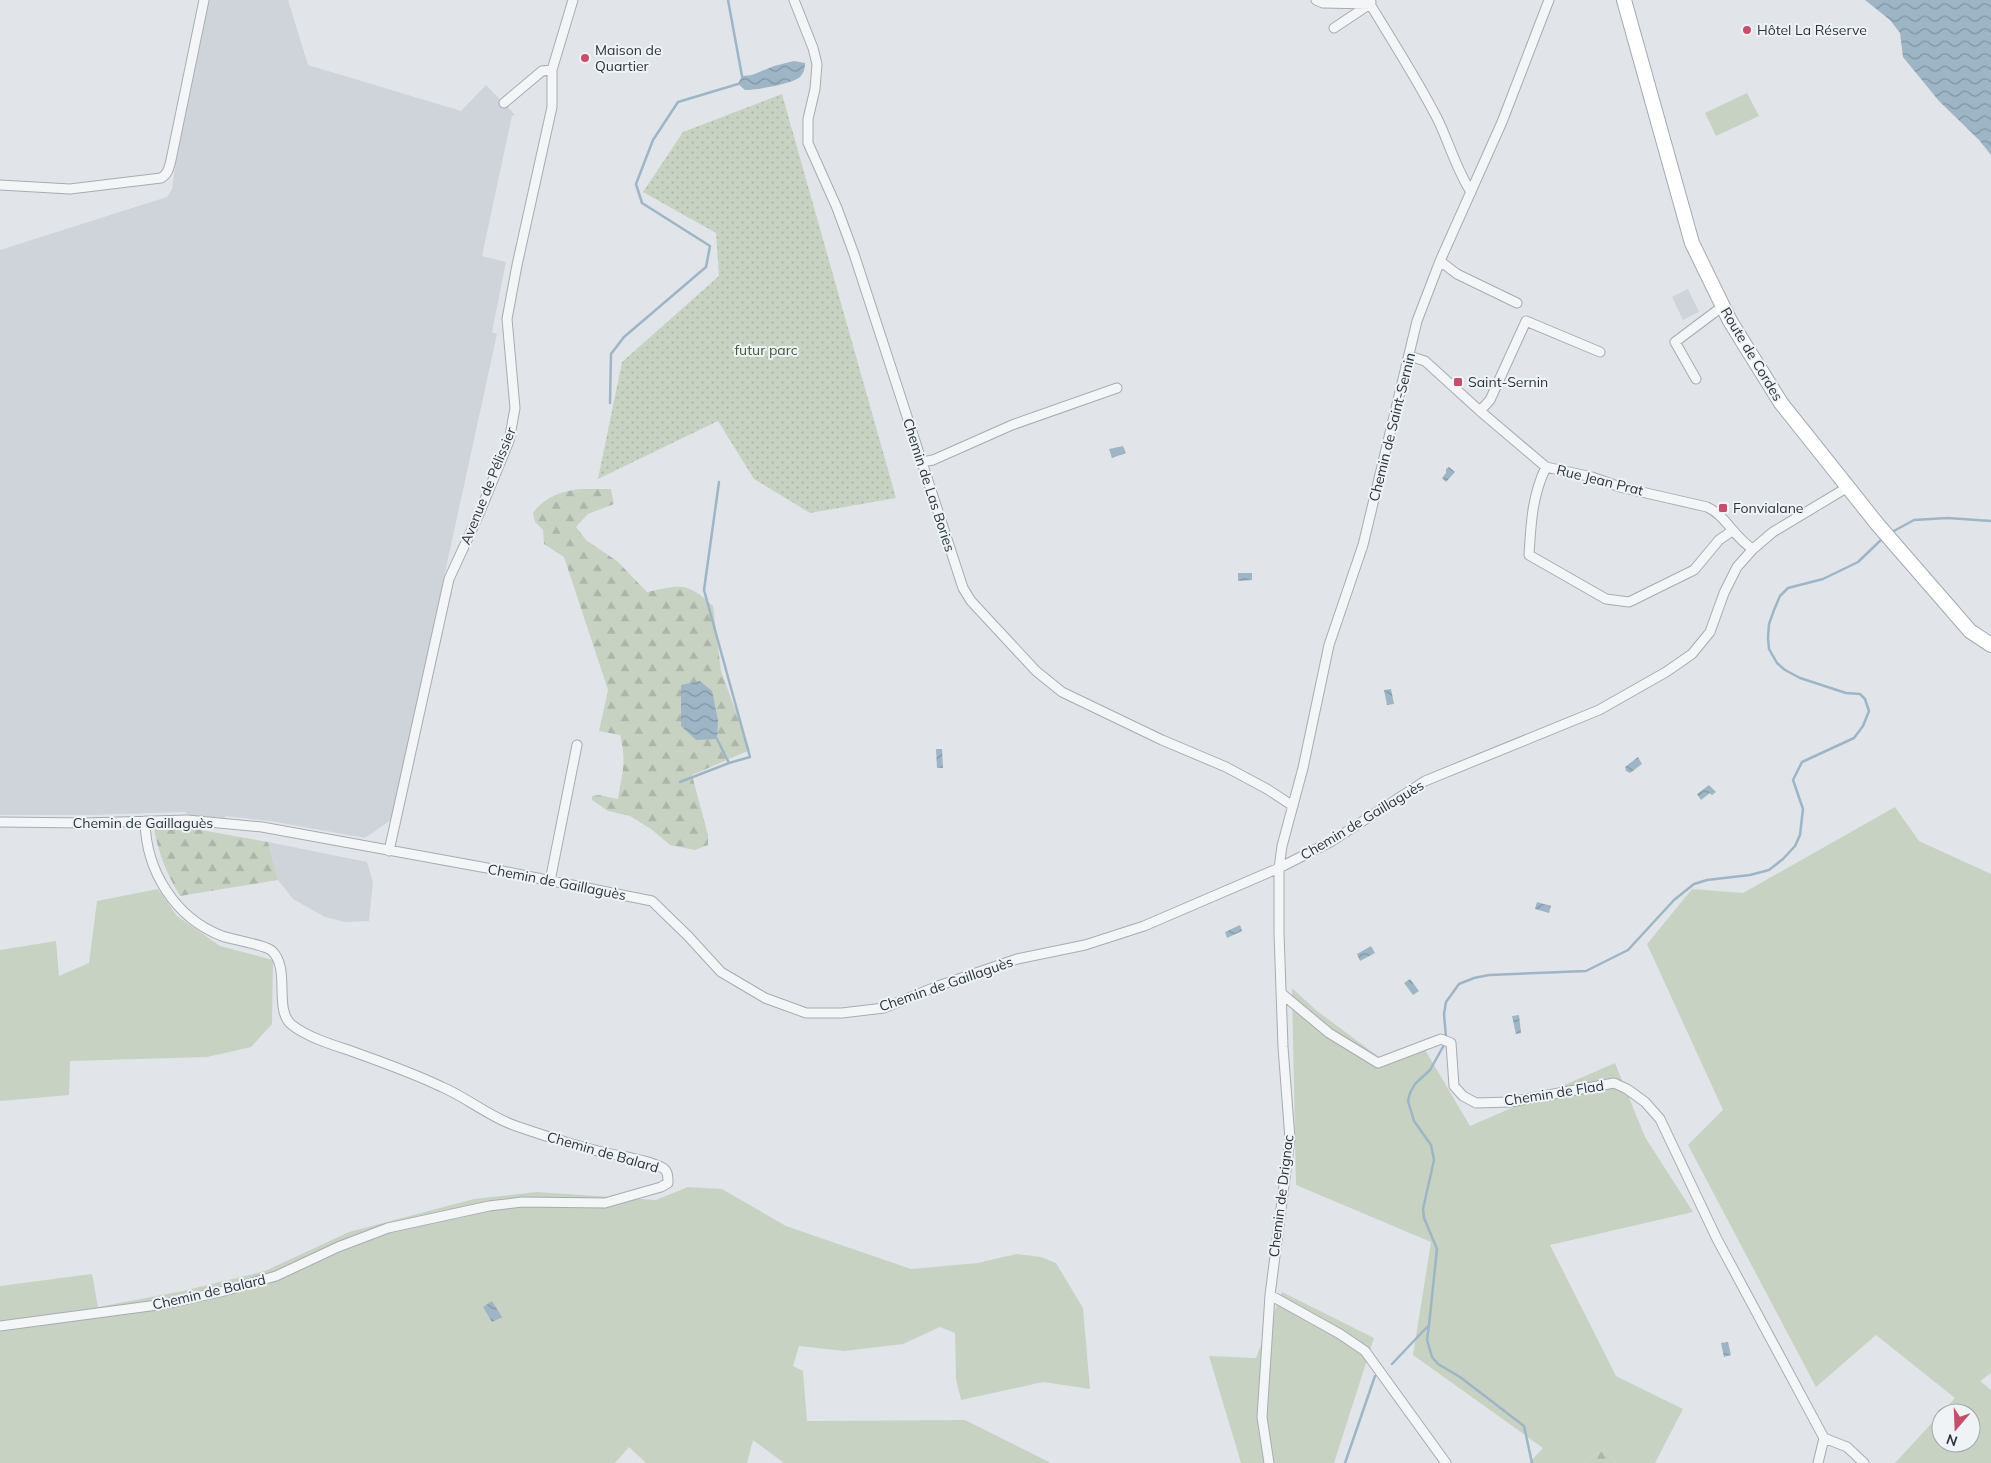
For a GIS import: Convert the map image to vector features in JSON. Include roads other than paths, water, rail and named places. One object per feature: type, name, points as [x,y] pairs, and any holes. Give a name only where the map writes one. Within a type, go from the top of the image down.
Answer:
[{"type":"main road","name":"Route de Cordes","points":[[1624,0],[1692,243],[1723,306],[1781,403],[1878,525],[1970,631],[1991,645]]},
{"type":"street","points":[[0,185],[70,189],[161,178],[165,175],[171,160],[204,0]]},
{"type":"street","name":"Avenue de Pélissier","points":[[389,851],[449,580],[479,514],[509,441],[514,422],[515,408],[507,319],[516,264],[552,107],[552,70],[573,0]]},
{"type":"street","name":"Chemin de Las Bories","points":[[794,0],[813,48],[817,64],[815,89],[808,119],[808,143],[837,208],[854,254],[963,588],[972,601],[1036,671],[1062,692],[1162,740],[1226,767],[1267,788],[1293,806]]},
{"type":"street","points":[[1316,0],[1323,3],[1371,2]]},
{"type":"street","name":"Chemin de Saint-Sernin","points":[[1279,868],[1282,846],[1303,768],[1329,645],[1363,545],[1417,321],[1440,261],[1502,122],[1549,0]]},
{"type":"street","points":[[1334,28],[1371,2]]},
{"type":"street","points":[[1371,2],[1438,119],[1462,179],[1471,192]]},
{"type":"street","points":[[504,104],[542,71],[552,70]]},
{"type":"street","points":[[1440,261],[1457,274],[1517,303]]},
{"type":"street","points":[[1696,379],[1675,342],[1723,306]]},
{"type":"street","points":[[1480,411],[1490,400],[1526,321],[1600,352]]},
{"type":"street","name":"Rue Jean Prat","points":[[1409,356],[1425,361],[1546,467],[1592,477],[1620,487],[1707,507],[1717,511],[1732,531],[1753,549]]},
{"type":"street","points":[[921,462],[934,460],[1012,425],[1117,388]]},
{"type":"street","points":[[1546,467],[1538,485],[1534,504],[1529,555],[1606,599],[1629,602],[1694,570],[1719,540],[1732,531]]},
{"type":"street","name":"Chemin de Gaillaguès","points":[[0,822],[86,823],[187,820],[262,827],[652,901],[688,936],[720,972],[765,998],[806,1013],[842,1013],[884,1008],[938,986],[1017,959],[1085,945],[1144,926],[1279,868],[1332,841],[1425,781],[1599,710],[1666,672],[1692,654],[1710,632],[1724,593],[1737,567],[1753,549],[1773,532],[1848,487]]},
{"type":"street","points":[[550,881],[576,745]]},
{"type":"street","name":"Chemin de Balard","points":[[0,1326],[165,1304],[224,1291],[276,1276],[338,1247],[388,1228],[421,1220],[489,1206],[522,1202],[605,1203],[661,1187],[668,1183],[668,1175],[663,1168],[646,1162],[604,1153],[514,1126],[479,1109],[445,1088],[321,1040],[291,1025],[284,1014],[280,959],[271,949],[222,936],[198,924],[176,904],[162,886],[151,860],[145,821]]},
{"type":"street","name":"Chemin de Drignac","points":[[1269,1463],[1262,1417],[1270,1295],[1290,1139],[1281,993],[1279,868]]},
{"type":"street","name":"Chemin de Flad","points":[[1281,993],[1329,1033],[1378,1063],[1441,1039],[1451,1044],[1454,1086],[1463,1096],[1476,1103],[1510,1102],[1614,1083],[1628,1089],[1645,1102],[1660,1120],[1717,1239],[1824,1438]]},
{"type":"street","points":[[1270,1295],[1340,1334],[1365,1351],[1446,1463]]},
{"type":"street","points":[[1818,1463],[1824,1438],[1847,1447],[1864,1463]]},
{"type":"water","points":[[1865,0],[1991,0],[1991,155],[1979,140],[1939,101],[1903,57],[1900,33],[1890,20]]},
{"type":"water","points":[[794,61],[805,63],[802,74],[796,80],[750,90],[745,90],[738,84],[742,76],[752,75],[774,66]]},
{"type":"water","points":[[1123,446],[1126,453],[1112,458],[1109,449]]},
{"type":"water","points":[[1449,467],[1455,472],[1446,482],[1442,478]]},
{"type":"water","points":[[1238,573],[1252,573],[1252,580],[1238,581]]},
{"type":"water","points":[[700,681],[712,691],[718,720],[717,739],[696,740],[681,726],[681,685]]},
{"type":"water","points":[[1391,689],[1394,704],[1387,705],[1384,690]]},
{"type":"water","points":[[936,749],[942,749],[943,768],[937,768]]},
{"type":"water","points":[[1638,757],[1642,764],[1630,773],[1626,771],[1625,767]]},
{"type":"water","points":[[1709,785],[1716,792],[1712,795],[1710,793],[1701,800],[1697,794]]},
{"type":"water","points":[[1537,902],[1551,906],[1549,913],[1535,909]]},
{"type":"water","points":[[1240,925],[1242,931],[1227,938],[1225,932]]},
{"type":"water","points":[[1371,946],[1375,953],[1360,961],[1357,954]]},
{"type":"water","points":[[1410,979],[1419,991],[1413,995],[1404,983]]},
{"type":"water","points":[[1519,1015],[1521,1033],[1516,1034],[1512,1016]]},
{"type":"water","points":[[492,1301],[502,1317],[492,1322],[483,1307]]},
{"type":"water","points":[[1728,1342],[1731,1355],[1724,1357],[1721,1343]]},
{"type":"waterway","points":[[728,0],[742,76]]},
{"type":"waterway","points":[[610,403],[611,354],[624,337],[706,267],[710,246],[642,203],[636,184],[653,140],[678,102],[738,84]]},
{"type":"waterway","points":[[719,482],[704,590],[750,757],[729,763]]},
{"type":"waterway","points":[[1892,532],[1914,520],[1948,518],[1991,521]]},
{"type":"waterway","points":[[1446,1037],[1444,1014],[1446,1002],[1459,984],[1489,975],[1586,971],[1628,950],[1674,900],[1694,884],[1707,880],[1750,875],[1769,870],[1795,846],[1800,835],[1803,809],[1793,780],[1802,762],[1854,738],[1863,726],[1869,711],[1865,699],[1860,694],[1846,693],[1800,678],[1785,670],[1777,663],[1769,649],[1769,624],[1780,596],[1788,588],[1823,579],[1858,562],[1883,538]]},
{"type":"waterway","points":[[680,782],[729,763],[717,739]]},
{"type":"waterway","points":[[1392,1364],[1429,1325],[1437,1249],[1424,1218],[1423,1209],[1434,1160],[1431,1145],[1414,1121],[1408,1101],[1415,1084],[1430,1070],[1444,1045]]},
{"type":"waterway","points":[[1429,1325],[1427,1340],[1432,1357],[1438,1364],[1460,1377],[1524,1426],[1532,1463]]},
{"type":"waterway","points":[[1345,1463],[1375,1376]]},
{"type":"place","name":"Hôtel La Réserve","points":[[1747,30]]},
{"type":"place","name":"Maison de Quartier","points":[[585,58]]},
{"type":"place","name":"Saint-Sernin","points":[[1458,382]]},
{"type":"place","name":"Fonvialane","points":[[1723,508]]},
{"type":"park label","name":"futur parc","points":[[766,350]]}]
